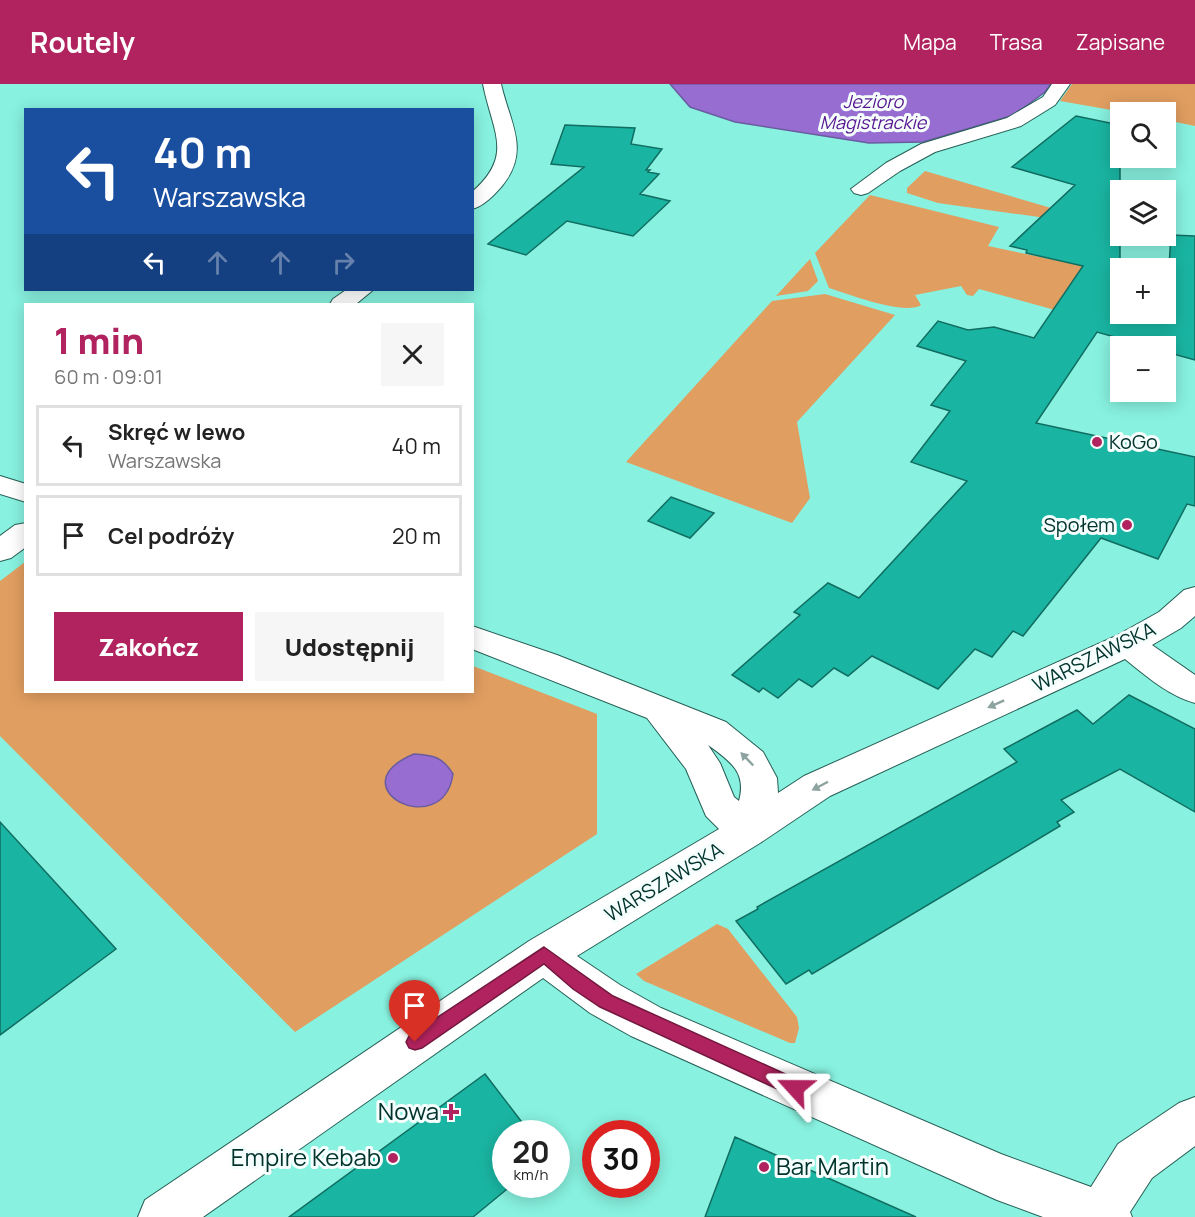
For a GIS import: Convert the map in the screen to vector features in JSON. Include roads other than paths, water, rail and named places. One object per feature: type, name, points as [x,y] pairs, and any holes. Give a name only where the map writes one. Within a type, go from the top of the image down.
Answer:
[{"type":"street","points":[[474,201],[501,178],[509,158],[492,84]]},
{"type":"street","points":[[861,189],[893,167],[928,148],[1014,122],[1049,102],[1061,84]]},
{"type":"street","points":[[342,303],[360,291]]},
{"type":"street","points":[[0,485],[24,492]]},
{"type":"street","points":[[0,551],[24,533]]},
{"type":"street","name":"WARSZAWSKA","points":[[162,1217],[544,954],[747,832],[817,786],[1128,644],[1170,620],[1195,598]]},
{"type":"street","points":[[474,638],[545,663],[659,711],[714,731],[733,745],[756,769],[760,787],[747,832],[719,806],[702,763],[659,711]]},
{"type":"street","points":[[1128,644],[1158,668],[1195,691]]},
{"type":"street","points":[[544,954],[588,990],[646,1022],[997,1176],[1103,1216],[1135,1161],[1195,1119]]},
{"type":"water","name":"Jezioro Magistrackie","points":[[670,84],[1051,84],[1045,92],[1014,115],[923,142],[869,143],[735,122],[690,107]]},
{"type":"water","points":[[414,754],[427,755],[441,760],[453,774],[445,794],[432,805],[415,807],[400,802],[389,793],[385,781],[393,767]]},
{"type":"place","name":"KoGo","points":[[1097,442]]},
{"type":"place","name":"Społem","points":[[1127,525]]},
{"type":"place","name":"Nowa","points":[[451,1112]]},
{"type":"place","name":"Empire Kebab","points":[[393,1158]]},
{"type":"place","name":"Bar Martin","points":[[764,1167]]}]
